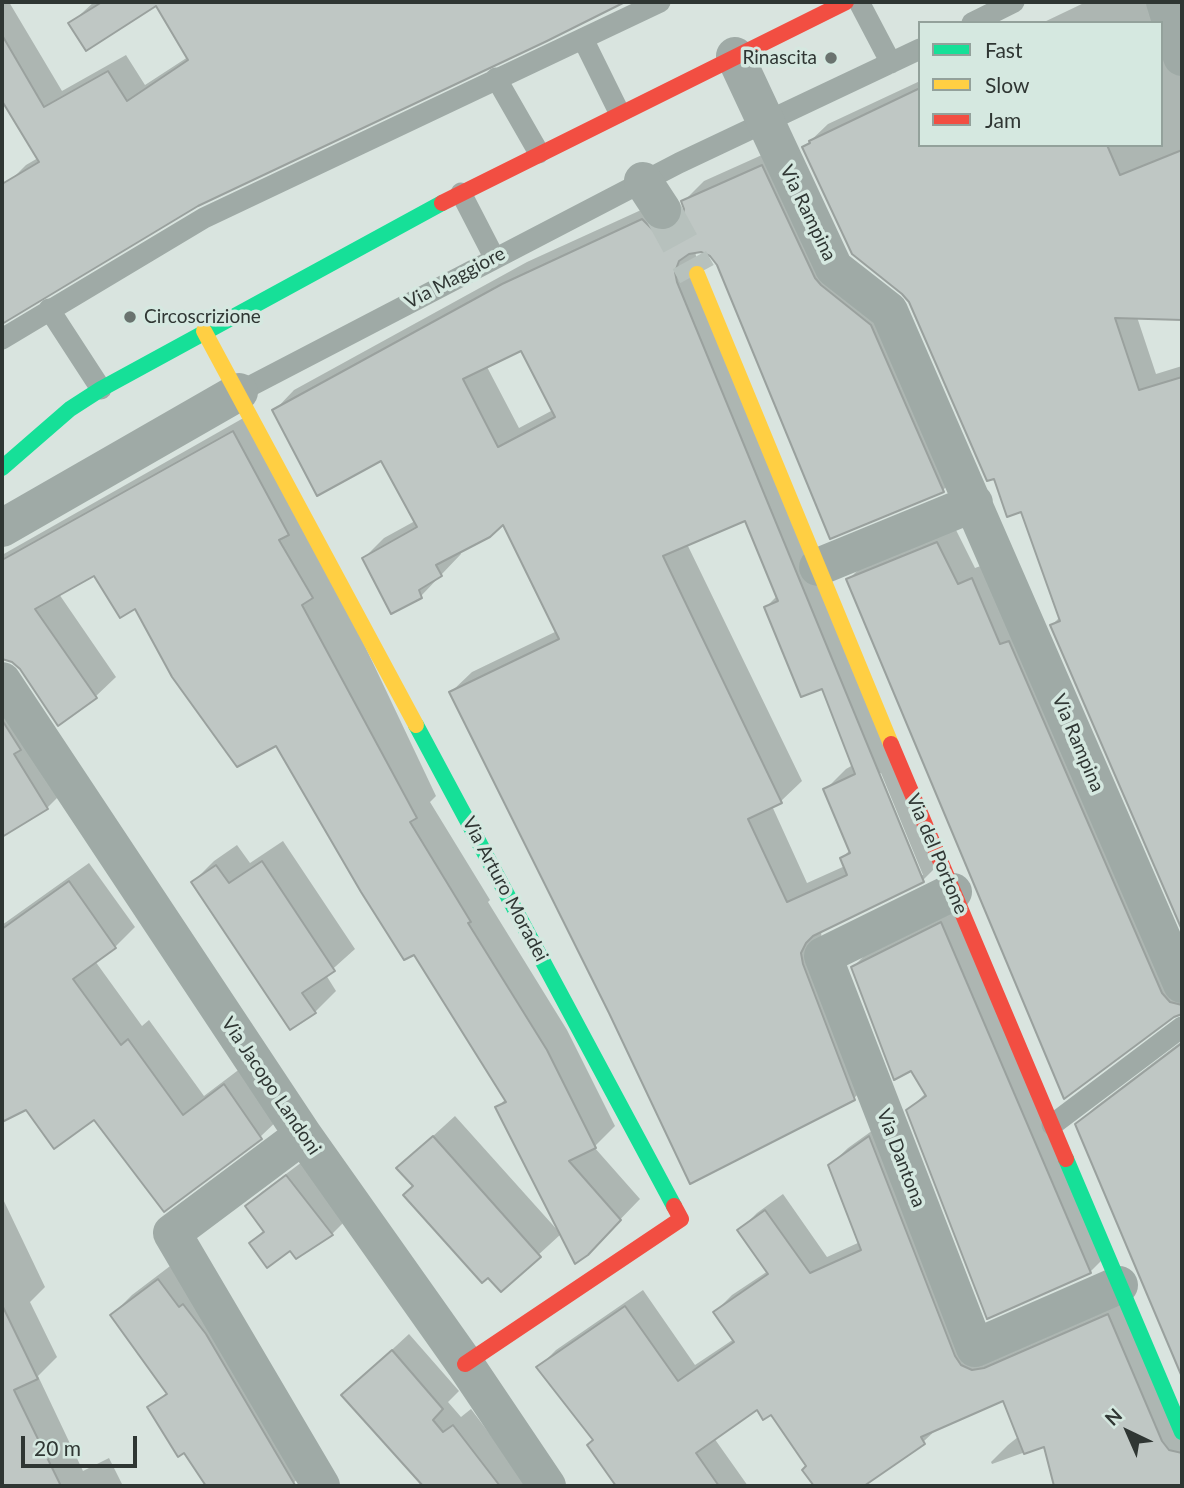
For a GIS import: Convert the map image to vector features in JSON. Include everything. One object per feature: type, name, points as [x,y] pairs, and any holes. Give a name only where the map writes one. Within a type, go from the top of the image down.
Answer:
[{"type":"street","points":[[2,468],[70,409],[101,388],[204,331],[461,192],[734,56],[822,6],[846,2]]},
{"type":"street","points":[[1165,2],[1182,57]]},
{"type":"street","name":"Via Rampina","points":[[734,56],[834,268],[889,311],[1182,982]]},
{"type":"street","name":"Via del Portone","points":[[697,274],[953,892],[1182,1432]]},
{"type":"street","name":"Via Arturo Moradei","points":[[204,331],[681,1219],[465,1364]]},
{"type":"street","name":"Via Maggiore","points":[[2,528],[239,392]]},
{"type":"street","points":[[24,429],[70,409]]},
{"type":"street","points":[[818,567],[974,503]]},
{"type":"street","name":"Via Jacopo Landoni","points":[[2,681],[303,1135],[465,1364],[547,1486]]},
{"type":"street","name":"Via Dantona","points":[[953,892],[823,956],[975,1348],[1119,1285]]},
{"type":"street","points":[[303,1135],[172,1233],[320,1486]]},
{"type":"lane","points":[[2,339],[204,218],[660,2]]},
{"type":"lane","points":[[859,2],[891,63]]},
{"type":"lane","points":[[976,21],[1014,2]]},
{"type":"lane","points":[[583,39],[619,112]]},
{"type":"lane","name":"Via Maggiore","points":[[239,392],[494,257],[653,195],[765,123],[918,50]]},
{"type":"lane","points":[[496,78],[539,153]]},
{"type":"lane","points":[[461,192],[494,257]]},
{"type":"lane","points":[[49,309],[101,388]]},
{"type":"lane","points":[[1052,1125],[1182,1027]]},
{"type":"building","points":[[102,2],[625,2],[198,206],[2,324],[2,184],[39,162],[2,101],[2,35],[44,107],[108,71],[127,101],[188,60],[156,6],[86,51],[68,23]]},
{"type":"building","points":[[918,89],[918,147],[1108,147],[1120,175],[1182,150],[1182,320],[1115,318],[1139,390],[1182,377],[1182,930],[1050,625],[1060,621],[1021,512],[1007,517],[994,479],[987,481],[909,302],[852,254],[802,147],[810,143],[809,141]]},
{"type":"building","points":[[762,165],[815,278],[871,325],[944,492],[830,539],[717,265],[710,256],[701,252],[689,254],[679,261],[675,272],[677,282],[924,882],[813,936],[801,953],[855,1100],[690,1184],[609,1013],[449,692],[559,639],[503,525],[490,537],[436,565],[442,576],[419,590],[422,598],[391,614],[362,558],[417,527],[381,461],[317,496],[272,410],[502,284],[642,219],[653,230],[664,232],[673,229],[682,219],[684,209],[681,201]],"holes":[[[521,351],[555,417],[498,447],[463,379]],[[745,521],[778,601],[764,607],[801,697],[822,689],[855,774],[823,789],[850,853],[840,858],[847,875],[787,902],[748,819],[782,803],[663,556]]]},
{"type":"building","points":[[233,431],[289,535],[279,540],[313,598],[302,605],[417,818],[410,822],[471,922],[468,923],[547,1050],[596,1148],[569,1161],[621,1220],[588,1255],[575,1264],[495,1107],[506,1102],[414,955],[404,960],[276,746],[237,767],[172,677],[135,609],[120,618],[94,576],[35,609],[97,698],[58,726],[20,669],[12,662],[2,659],[2,560]]},
{"type":"building","points":[[937,542],[958,584],[972,578],[1000,644],[1009,641],[1162,993],[1170,1002],[1182,1005],[1182,1014],[1174,1017],[1064,1099],[846,579]]},
{"type":"building","points":[[2,720],[21,750],[14,754],[48,809],[2,837]]},
{"type":"building","points":[[262,861],[335,971],[302,993],[316,1013],[290,1030],[191,882],[216,865],[229,883]]},
{"type":"building","points":[[69,881],[116,948],[73,979],[121,1045],[128,1039],[183,1115],[224,1084],[262,1139],[164,1212],[94,1120],[54,1149],[26,1110],[2,1122],[2,929]]},
{"type":"building","points":[[941,922],[1091,1273],[987,1319],[906,1110],[926,1096],[911,1071],[894,1080],[851,967]]},
{"type":"building","points":[[1182,1043],[1182,1377],[1075,1124]]},
{"type":"building","points":[[433,1136],[541,1257],[501,1292],[488,1278],[482,1283],[403,1195],[413,1186],[396,1168]]},
{"type":"building","points":[[869,1136],[955,1356],[961,1365],[972,1370],[984,1368],[1108,1314],[1162,1441],[1169,1450],[1182,1453],[1182,1486],[1054,1486],[1044,1447],[1024,1454],[1003,1401],[921,1437],[925,1444],[864,1486],[814,1486],[802,1470],[806,1466],[771,1415],[763,1420],[757,1410],[696,1453],[719,1486],[616,1486],[587,1445],[593,1440],[536,1367],[625,1306],[678,1381],[734,1342],[713,1312],[768,1274],[737,1230],[765,1210],[810,1273],[861,1250],[828,1165]]},
{"type":"building","points":[[286,1175],[333,1235],[296,1259],[290,1251],[267,1268],[249,1243],[264,1232],[245,1206]]},
{"type":"building","points":[[158,1279],[179,1307],[183,1304],[206,1334],[295,1485],[206,1486],[184,1453],[178,1457],[147,1407],[167,1394],[110,1315]]},
{"type":"building","points":[[2,1305],[38,1379],[14,1390],[61,1486],[2,1486]]},
{"type":"building","points":[[392,1350],[443,1409],[433,1420],[443,1432],[453,1425],[500,1486],[423,1486],[341,1395]]},
{"type":"tunnel","points":[[662,210],[697,274]]},
{"type":"traffic: fast","points":[[2,468],[70,409],[101,389],[442,203]]},
{"type":"traffic: fast","points":[[416,725],[674,1206]]},
{"type":"traffic: fast","points":[[1066,1159],[1182,1432]]},
{"type":"traffic: slow","points":[[697,274],[891,744]]},
{"type":"traffic: slow","points":[[204,331],[416,725]]},
{"type":"traffic: jam","points":[[442,203],[846,2]]},
{"type":"traffic: jam","points":[[891,744],[1066,1159]]},
{"type":"traffic: jam","points":[[465,1364],[681,1219],[674,1206]]},
{"type":"place","name":"Rinascita","points":[[831,58]]},
{"type":"place","name":"Circoscrizione","points":[[130,317]]}]
